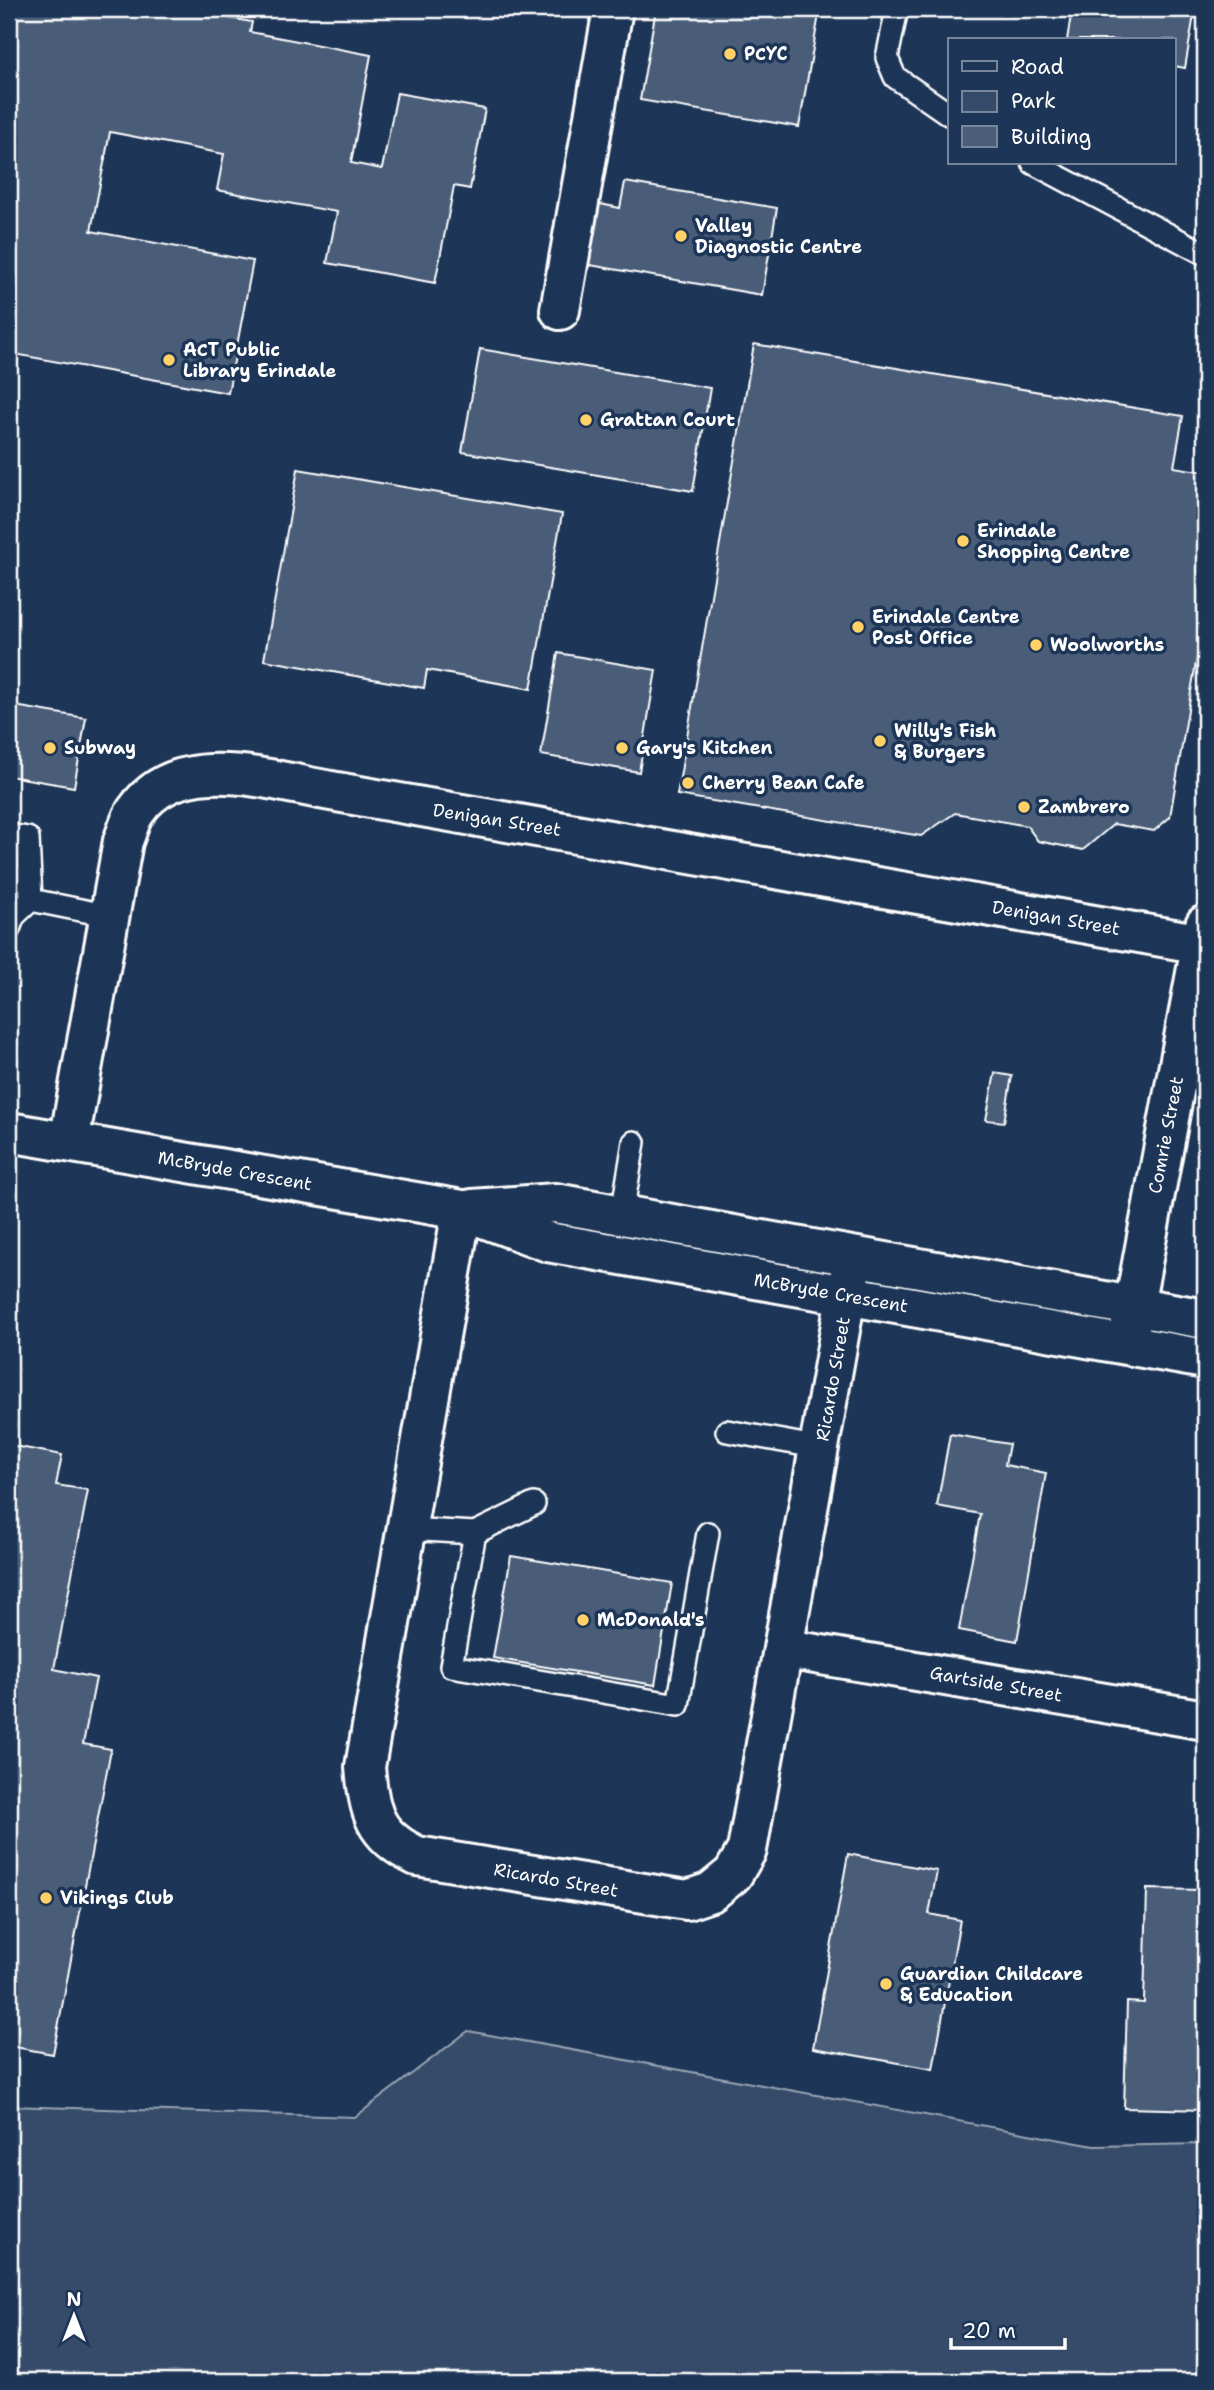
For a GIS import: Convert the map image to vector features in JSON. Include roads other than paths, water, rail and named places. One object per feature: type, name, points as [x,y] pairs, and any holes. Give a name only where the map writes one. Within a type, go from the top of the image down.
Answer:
[{"type":"street","points":[[560,310],[613,9]]},
{"type":"street","name":"Denigan Street","points":[[69,1142],[123,841],[136,810],[161,788],[188,775],[224,774],[1203,934]]},
{"type":"street","name":"Comrie Street","points":[[1127,1345],[1203,934]]},
{"type":"street","name":"McBryde Crescent","points":[[9,1132],[462,1210],[548,1242],[1205,1359]]},
{"type":"street","name":"McBryde Crescent","points":[[462,1210],[555,1203],[1205,1319]]},
{"type":"street","name":"Ricardo Street","points":[[462,1210],[365,1768],[369,1807],[380,1830],[397,1847],[417,1856],[630,1893],[687,1900],[712,1892],[733,1874],[747,1850],[786,1649],[853,1256]]},
{"type":"street","name":"Gartside Street","points":[[786,1649],[1205,1720]]},
{"type":"lane","points":[[897,9],[887,58],[895,77],[948,114]]},
{"type":"lane","points":[[1035,164],[1205,254]]},
{"type":"lane","points":[[9,835],[28,838],[31,890],[10,920]]},
{"type":"lane","points":[[9,876],[31,890],[110,916]]},
{"type":"lane","points":[[622,1214],[634,1142]]},
{"type":"lane","points":[[727,1431],[821,1448]]},
{"type":"lane","points":[[406,1529],[475,1533],[534,1504]]},
{"type":"lane","points":[[475,1533],[451,1666],[677,1705],[708,1533]]},
{"type":"place","name":"PCYC","points":[[730,54]]},
{"type":"place","name":"Valley Diagnostic Centre","points":[[681,236]]},
{"type":"place","name":"ACT Public Library Erindale","points":[[169,360]]},
{"type":"place","name":"Grattan Court","points":[[586,420]]},
{"type":"place","name":"Erindale Shopping Centre","points":[[963,541]]},
{"type":"place","name":"Erindale Centre Post Office","points":[[858,627]]},
{"type":"place","name":"Woolworths","points":[[1036,645]]},
{"type":"place","name":"Willy's Fish & Burgers","points":[[880,741]]},
{"type":"place","name":"Subway","points":[[50,748]]},
{"type":"place","name":"Gary's Kitchen","points":[[622,748]]},
{"type":"place","name":"Cherry Bean Cafe","points":[[688,783]]},
{"type":"place","name":"Zambrero","points":[[1024,807]]},
{"type":"place","name":"McDonald's","points":[[583,1620]]},
{"type":"place","name":"Vikings Club","points":[[46,1898]]},
{"type":"place","name":"Guardian Childcare & Education","points":[[886,1984]]}]
